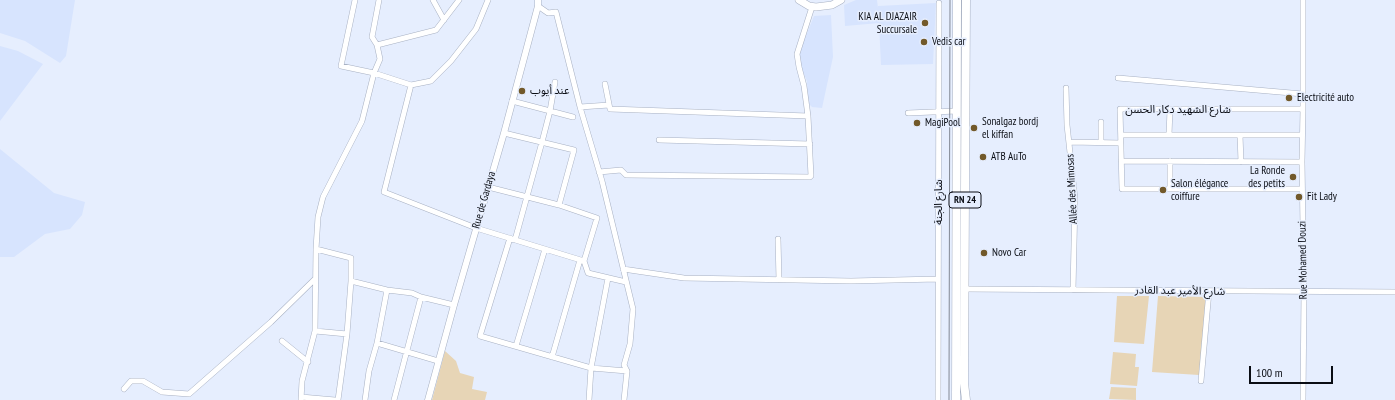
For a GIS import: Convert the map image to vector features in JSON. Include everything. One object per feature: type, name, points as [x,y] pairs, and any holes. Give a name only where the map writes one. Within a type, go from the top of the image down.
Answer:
[{"type":"main road","points":[[799,0],[812,7],[841,0]]},
{"type":"main road","name":"RN 24","points":[[956,400],[957,0]]},
{"type":"main road","name":"RN 24","points":[[966,0],[964,289],[964,383],[966,400]]},
{"type":"street","points":[[355,0],[341,66],[374,73],[411,85],[431,81],[451,61],[476,29],[488,0]]},
{"type":"street","points":[[316,249],[351,258],[351,281],[347,334],[337,400],[301,398],[302,381],[315,331],[315,279],[316,249],[318,217],[323,197],[362,121],[374,73],[380,59],[377,46],[372,37],[379,0]]},
{"type":"street","points":[[433,0],[444,20]]},
{"type":"street","points":[[377,46],[436,30],[459,0]]},
{"type":"street","name":"Rue Mohamed Douzi","points":[[1303,0],[1303,400]]},
{"type":"street","points":[[538,3],[548,13],[556,12],[580,107],[599,172],[633,309],[630,344],[624,365],[627,371],[624,400]]},
{"type":"street","name":"Rue de Gardaya","points":[[428,400],[504,132],[538,3]]},
{"type":"street","name":"شارع الجنة","points":[[938,400],[939,3]]},
{"type":"street","points":[[599,172],[621,170],[626,175],[810,176],[812,174],[808,116],[804,86],[797,54],[812,7]]},
{"type":"street","points":[[1118,78],[1303,94]]},
{"type":"street","points":[[555,82],[550,111],[527,197],[480,336],[591,368],[627,371]]},
{"type":"street","points":[[605,84],[610,109],[808,116]]},
{"type":"street","points":[[411,85],[384,192],[476,228],[582,260],[588,273],[626,282]]},
{"type":"street","name":"Allée des Mimosas","points":[[1066,88],[1075,199],[1073,290]]},
{"type":"street","points":[[512,101],[573,117]]},
{"type":"street","points":[[580,107],[609,105]]},
{"type":"street","name":"شارع الشهيد دكار الحسن","points":[[1302,189],[1122,189],[1120,109],[1303,109]]},
{"type":"street","points":[[1169,135],[1170,109]]},
{"type":"street","points":[[908,112],[957,111]]},
{"type":"street","points":[[1101,122],[1101,143]]},
{"type":"street","points":[[504,132],[574,150],[559,205]]},
{"type":"street","points":[[1121,135],[1302,135]]},
{"type":"street","points":[[1240,135],[1241,162]]},
{"type":"street","points":[[659,140],[810,144]]},
{"type":"street","points":[[1070,142],[1121,143]]},
{"type":"street","points":[[1121,160],[1302,162]]},
{"type":"street","points":[[1170,161],[1170,189]]},
{"type":"street","points":[[488,187],[559,205],[597,218],[582,260],[552,357]]},
{"type":"street","points":[[778,239],[779,280]]},
{"type":"street","points":[[516,346],[545,249]]},
{"type":"street","points":[[623,269],[684,278],[851,281],[938,279]]},
{"type":"street","points":[[589,400],[591,368],[608,278]]},
{"type":"street","points":[[124,389],[131,381],[143,381],[162,392],[189,394],[271,322],[315,279]]},
{"type":"street","points":[[351,281],[387,290],[412,293],[421,297],[454,305]]},
{"type":"street","name":"شارع الأمير عبد القادر","points":[[964,289],[1395,292]]},
{"type":"street","points":[[366,400],[369,371],[377,343],[387,290]]},
{"type":"street","points":[[1201,381],[1209,291]]},
{"type":"street","points":[[394,400],[408,352],[421,297]]},
{"type":"street","points":[[315,331],[347,334]]},
{"type":"street","points":[[282,342],[308,362]]},
{"type":"street","points":[[377,343],[438,361]]},
{"type":"shaded area","points":[[0,0],[75,0],[66,56],[60,63],[25,41],[0,33]]},
{"type":"shaded area","points":[[856,0],[877,0],[878,8],[878,6],[936,3],[933,64],[881,65],[879,23],[845,26],[844,5]]},
{"type":"shaded area","points":[[831,15],[833,57],[822,108],[812,107],[808,103],[807,81],[800,66],[800,50],[814,16]]},
{"type":"shaded area","points":[[0,46],[18,51],[43,64],[0,121]]},
{"type":"shaded area","points":[[0,149],[54,193],[85,202],[82,215],[70,229],[45,234],[14,257],[0,257]]},
{"type":"shaded area","points":[[1117,296],[1149,296],[1144,344],[1114,342]]},
{"type":"shaded area","points":[[1158,296],[1206,297],[1199,375],[1152,372]]},
{"type":"shaded area","points":[[445,351],[456,361],[460,373],[474,377],[472,389],[487,392],[485,400],[432,400]]},
{"type":"shaded area","points":[[1113,352],[1136,354],[1135,367],[1139,367],[1137,386],[1110,384]]},
{"type":"shaded area","points":[[1111,387],[1136,388],[1136,400],[1109,399]]},
{"type":"tram line","points":[[949,400],[950,0]]},
{"type":"place","name":"KIA AL DJAZAIR Succursale","points":[[925,23]]},
{"type":"place","name":"Vedis car","points":[[924,42]]},
{"type":"place","name":"عند أيوب","points":[[522,91]]},
{"type":"place","name":"Electricité auto","points":[[1289,98]]},
{"type":"place","name":"MagiPool","points":[[917,123]]},
{"type":"place","name":"Sonalgaz bordj el kiffan","points":[[974,128]]},
{"type":"place","name":"ATB AuTo","points":[[983,157]]},
{"type":"place","name":"La Ronde des petits","points":[[1293,177]]},
{"type":"place","name":"Salon élégance coiffure","points":[[1163,190]]},
{"type":"place","name":"Fit Lady","points":[[1299,197]]},
{"type":"place","name":"Novo Car","points":[[984,253]]}]
